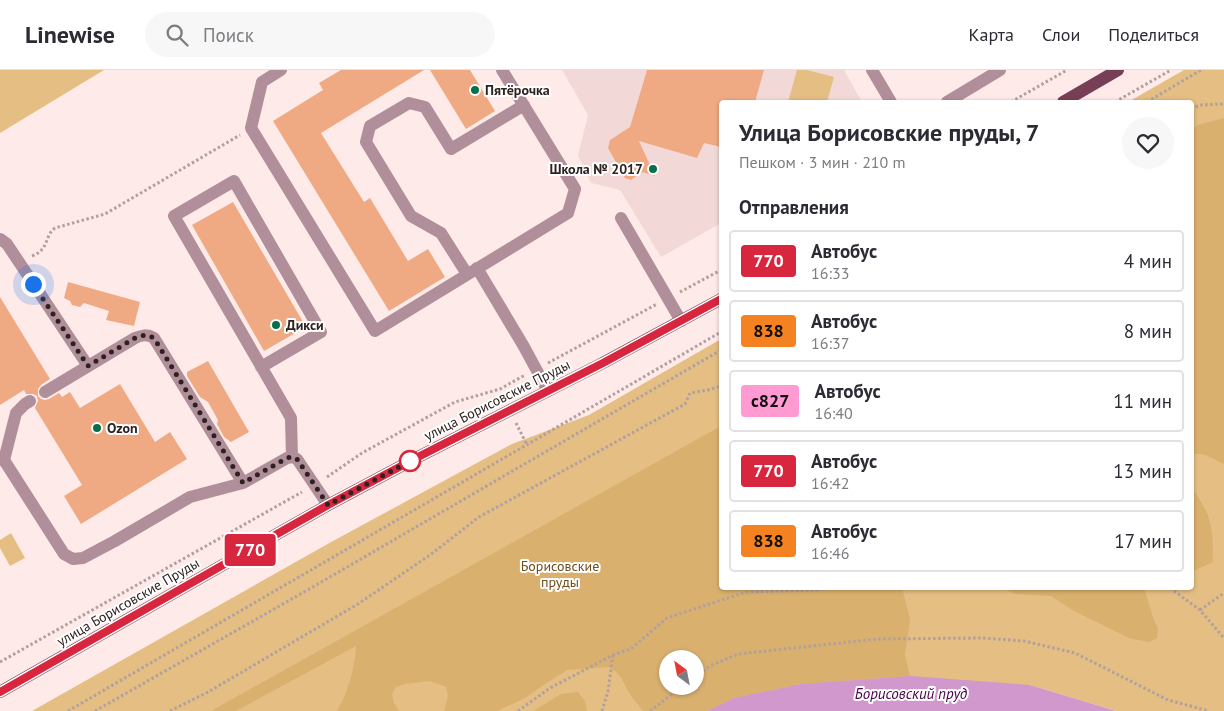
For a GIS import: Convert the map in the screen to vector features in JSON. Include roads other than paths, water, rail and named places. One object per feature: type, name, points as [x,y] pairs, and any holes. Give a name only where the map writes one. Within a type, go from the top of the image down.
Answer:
[{"type":"main road","points":[[1066,100],[1118,70]]},
{"type":"main road","name":"улица Борисовские Пруды","points":[[0,692],[328,505],[603,363],[719,300]]},
{"type":"lane","points":[[281,70],[262,82],[251,128],[375,331],[568,213],[575,190],[502,70]]},
{"type":"lane","points":[[872,70],[890,100]]},
{"type":"lane","points":[[950,100],[1000,70]]},
{"type":"lane","points":[[524,105],[451,149],[425,107],[409,103],[370,126],[366,142],[412,216],[442,233],[472,271],[523,345],[548,391]]},
{"type":"lane","points":[[261,367],[321,332],[234,181],[174,216],[261,367],[291,418],[292,457]]},
{"type":"lane","points":[[621,218],[681,321]]},
{"type":"lane","points":[[0,239],[7,244],[88,366]]},
{"type":"lane","points":[[45,392],[135,338],[148,335],[154,338],[243,483]]},
{"type":"lane","points":[[30,401],[16,413],[2,460],[64,554],[73,559],[83,558],[190,497],[243,483],[287,458],[297,459],[328,505]]},
{"type":"water","name":"Борисовский пруд","points":[[910,676],[1030,685],[1116,711],[707,711],[734,698],[801,684]]},
{"type":"place","name":"Пятёрочка","points":[[475,90]]},
{"type":"place","name":"Школа № 2017","points":[[653,169]]},
{"type":"place","name":"Дикси","points":[[276,325]]},
{"type":"place","name":"Ozon","points":[[97,428]]},
{"type":"park label","name":"Борисовские пруды","points":[[560,574]]}]
